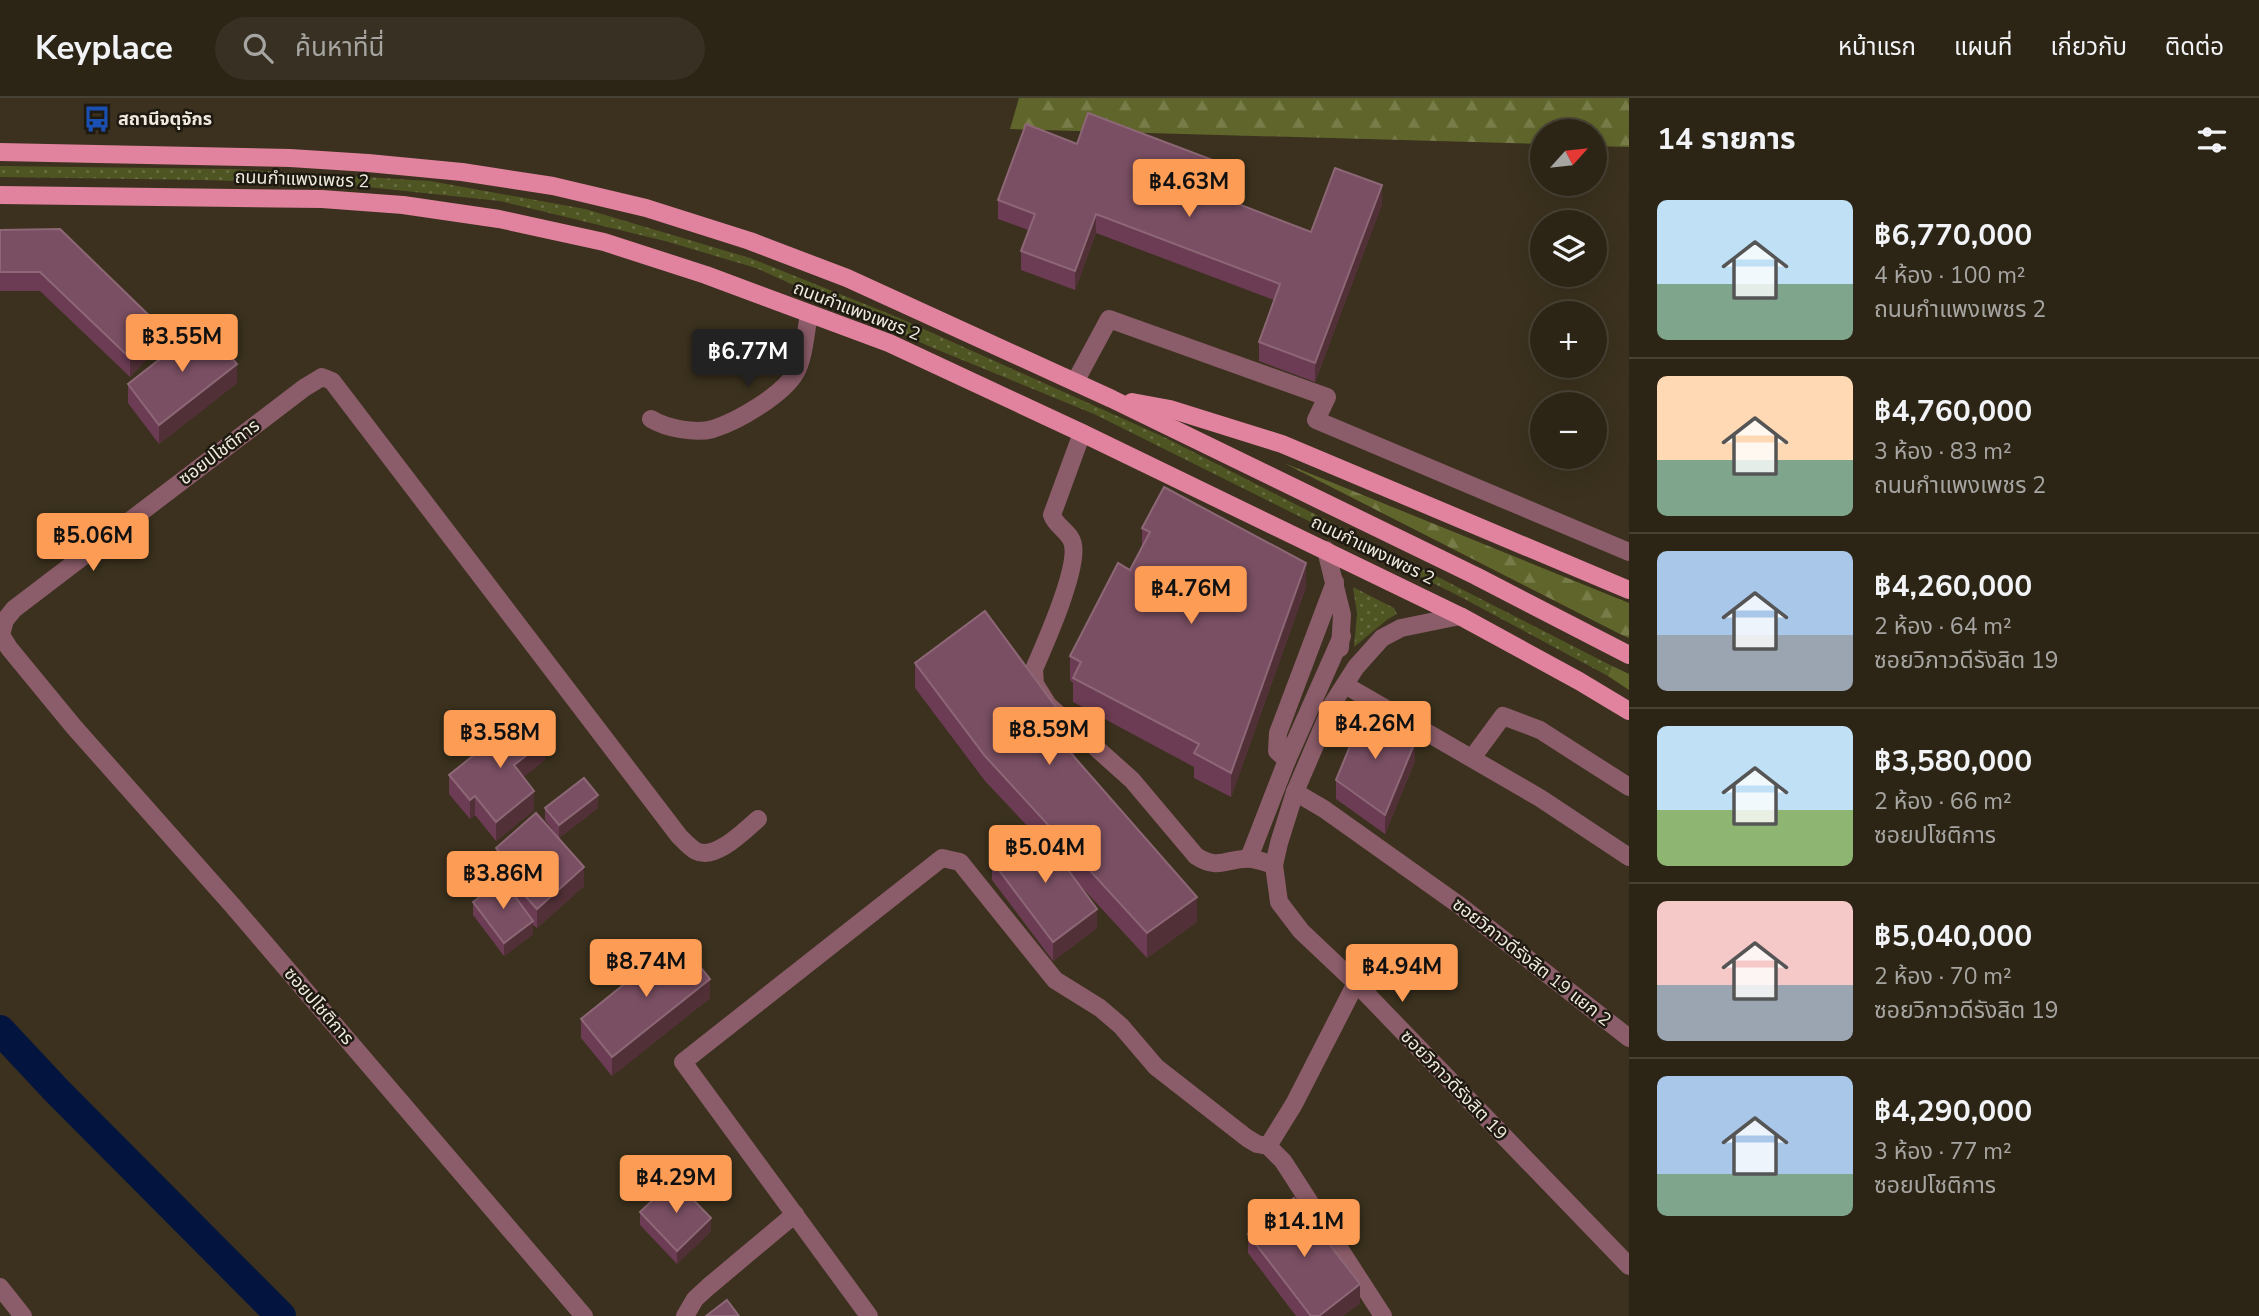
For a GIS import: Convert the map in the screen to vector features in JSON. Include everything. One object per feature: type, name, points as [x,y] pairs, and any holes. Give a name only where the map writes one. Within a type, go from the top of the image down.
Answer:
[{"type":"main road","name":"ถนนกำแพงเพชร 2","points":[[0,152],[329,160],[462,172],[553,186],[646,208],[799,259],[847,278],[1112,399],[1476,576],[1629,655]]},
{"type":"main road","name":"ถนนกำแพงเพชร 2","points":[[0,195],[322,199],[402,205],[499,219],[604,242],[706,275],[889,344],[1082,433],[1460,616],[1629,711]]},
{"type":"main road","points":[[1112,399],[1170,408],[1282,443],[1629,590]]},
{"type":"street","points":[[651,419],[667,428],[711,430],[753,410],[784,387],[797,370],[809,314]]},
{"type":"street","points":[[1075,382],[1109,319],[1327,397],[1316,421],[1629,552]]},
{"type":"street","name":"ซอยปโชติการ","points":[[584,1316],[223,895],[4,649],[1,635],[5,620],[14,609],[322,377],[332,381],[395,461],[679,836],[697,852],[709,853],[728,844],[758,820]]},
{"type":"street","points":[[1082,433],[1052,515],[1054,521],[1072,540],[1073,555],[1068,581],[1034,669],[1035,684],[1048,705],[1132,780],[1196,856],[1213,863],[1249,858],[1274,865]]},
{"type":"street","name":"ซอยวิภาวดีรังสิต 19","points":[[1326,550],[1342,615],[1342,636],[1333,704]]},
{"type":"street","points":[[1287,760],[1277,751],[1278,733],[1335,582]]},
{"type":"street","name":"ซอยวิภาวดีรังสิต 19","points":[[1460,616],[1401,628],[1382,638],[1356,667],[1333,704],[1295,792],[1274,865],[1279,902],[1301,931],[1356,984],[1629,1266]]},
{"type":"street","points":[[1249,858],[1287,760],[1342,636]]},
{"type":"street","points":[[1345,685],[1540,798],[1629,857]]},
{"type":"street","points":[[1472,758],[1503,716],[1539,730],[1629,787]]},
{"type":"street","name":"ซอยวิภาวดีรังสิต 19 แยก 2","points":[[1295,792],[1324,809],[1460,905],[1629,1038]]},
{"type":"street","points":[[869,1316],[683,1062],[942,858],[960,862],[1055,980],[1100,1008],[1121,1026],[1156,1067],[1247,1138],[1268,1146],[1283,1161],[1383,1316]]},
{"type":"street","points":[[1268,1146],[1294,1104],[1356,984]]},
{"type":"street","points":[[685,1316],[695,1299],[795,1214]]},
{"type":"street","points":[[0,1287],[23,1316]]},
{"type":"green space","points":[[1019,98],[1629,98],[1629,147],[1607,146],[1607,119],[1530,119],[1530,144],[1010,129]]},
{"type":"green space","points":[[0,166],[233,169],[430,181],[585,209],[750,258],[897,317],[1166,438],[1612,666],[1608,676],[1457,595],[1094,414],[933,348],[756,268],[665,241],[500,201],[348,185],[0,177]]},
{"type":"green space","points":[[1284,463],[1629,603],[1629,638],[1620,634]]},
{"type":"green space","points":[[1353,587],[1394,608],[1397,614],[1354,647],[1357,614]]},
{"type":"green space","points":[[1612,666],[1629,674],[1629,690],[1608,676]]},
{"type":"building","points":[[1088,113],[1226,165],[1215,195],[1311,232],[1335,168],[1382,185],[1315,363],[1259,342],[1280,284],[1096,214],[1075,271],[1021,251],[1035,214],[998,200],[1026,124],[1077,144]]},
{"type":"building","points":[[60,229],[160,326],[130,358],[40,272],[0,272],[0,230]]},
{"type":"building","points":[[205,324],[237,364],[159,425],[128,384]]},
{"type":"building","points":[[1164,487],[1306,563],[1231,773],[1194,753],[1199,744],[1073,678],[1081,662],[1070,656],[1118,563],[1130,570],[1150,532],[1142,528]]},
{"type":"building","points":[[985,611],[1075,733],[1062,743],[1197,897],[1147,933],[985,756],[915,663]]},
{"type":"building","points":[[1366,707],[1415,742],[1385,815],[1336,780]]},
{"type":"building","points":[[524,715],[545,741],[514,765],[534,791],[496,822],[475,796],[470,800],[449,775]]},
{"type":"building","points":[[584,778],[598,795],[559,825],[545,808]]},
{"type":"building","points":[[536,813],[584,867],[537,909],[515,885],[523,879],[496,848]]},
{"type":"building","points":[[1037,828],[1097,909],[1053,942],[992,861]]},
{"type":"building","points":[[503,880],[533,921],[504,943],[473,902]]},
{"type":"building","points":[[679,940],[710,979],[612,1057],[581,1019]]},
{"type":"building","points":[[674,1180],[711,1218],[677,1251],[640,1212]]},
{"type":"building","points":[[1294,1198],[1360,1284],[1319,1316],[1311,1316],[1248,1234]]},
{"type":"building","points":[[727,1300],[739,1316],[706,1316]]},
{"type":"waterway","points":[[0,1030],[281,1316]]},
{"type":"place","name":"สถานีจตุจักร","points":[[97,119]]}]
